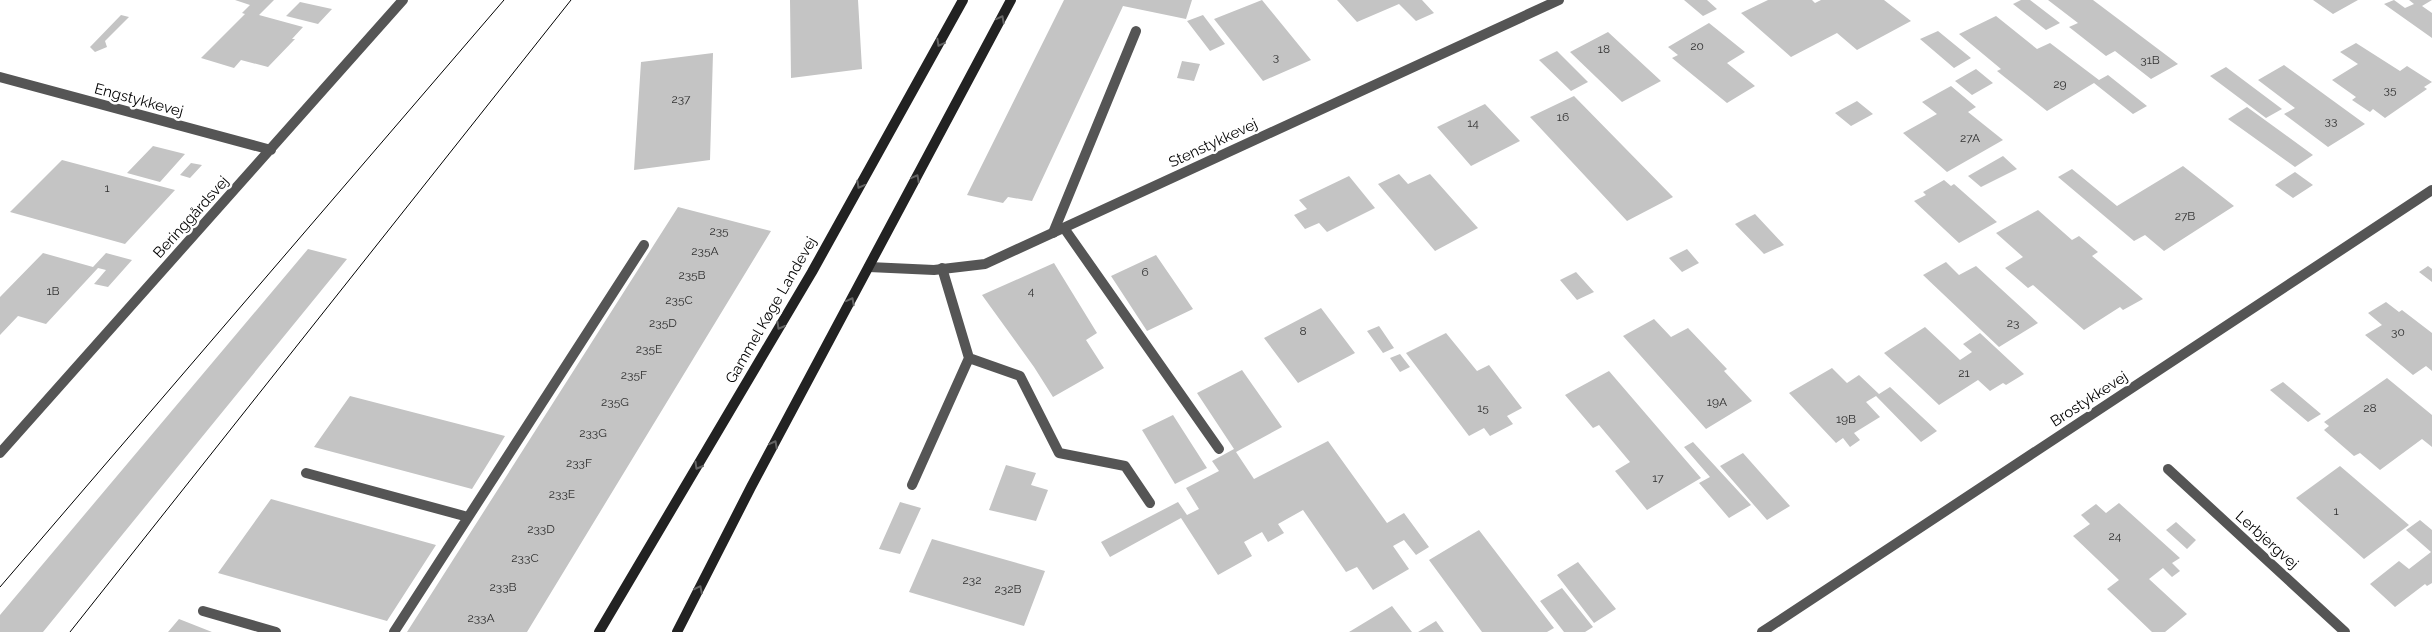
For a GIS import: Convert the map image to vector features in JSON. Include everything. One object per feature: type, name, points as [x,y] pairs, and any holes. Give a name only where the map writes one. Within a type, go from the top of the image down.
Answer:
[{"type":"main road","name":"Gammel Køge Landevej","points":[[599,632],[812,272],[963,0]]},
{"type":"main road","points":[[677,632],[868,267],[1011,0]]},
{"type":"street","name":"Beringgårdsvej","points":[[0,452],[403,0]]},
{"type":"street","name":"Stenstykkevej","points":[[868,267],[942,268],[985,264],[1559,0]]},
{"type":"street","points":[[1053,233],[1136,31]]},
{"type":"street","name":"Engstykkevej","points":[[0,77],[271,150]]},
{"type":"street","name":"Brostykkevej","points":[[1762,632],[2432,190]]},
{"type":"street","points":[[1064,228],[1219,449]]},
{"type":"street","points":[[394,632],[644,245]]},
{"type":"street","points":[[912,485],[969,358],[942,268]]},
{"type":"street","points":[[969,358],[1020,376],[1059,453],[1124,466],[1150,504]]},
{"type":"street","name":"Lerbjergvej","points":[[2168,469],[2345,632]]},
{"type":"street","points":[[306,474],[468,517]]},
{"type":"street","points":[[203,611],[276,632]]},
{"type":"building","points":[[235,0],[274,0],[259,15],[303,27],[292,39],[295,39],[268,67],[241,60],[234,68],[201,58],[245,14],[242,13],[250,5]]},
{"type":"building","points":[[790,0],[858,0],[862,69],[791,78]]},
{"type":"building","points":[[1064,0],[1192,0],[1186,19],[1123,6],[1032,201],[1008,197],[1003,203],[967,195]]},
{"type":"building","points":[[1262,0],[1311,60],[1263,81],[1214,19]]},
{"type":"building","points":[[1337,0],[1422,0],[1434,13],[1416,21],[1399,4],[1357,22]]},
{"type":"building","points":[[1684,0],[1707,0],[1717,9],[1703,16]]},
{"type":"building","points":[[1768,0],[1812,0],[1815,3],[1821,0],[1884,0],[1911,21],[1857,50],[1837,33],[1791,57],[1741,13]]},
{"type":"building","points":[[2021,0],[2030,0],[2060,23],[2046,30],[2013,4]]},
{"type":"building","points":[[2048,0],[2093,0],[2178,64],[2151,79],[2115,51],[2106,56],[2069,27],[2078,23]]},
{"type":"building","points":[[2313,0],[2358,0],[2333,14]]},
{"type":"building","points":[[2394,0],[2405,8],[2414,4],[2409,0],[2432,0],[2422,6],[2432,13],[2432,38],[2384,4]]},
{"type":"building","points":[[300,2],[332,9],[318,24],[286,16]]},
{"type":"building","points":[[121,15],[129,17],[105,41],[107,47],[95,52],[90,47]]},
{"type":"building","points":[[1203,15],[1225,44],[1210,51],[1187,21]]},
{"type":"building","points":[[1996,16],[2037,49],[2050,43],[2099,80],[2108,75],[2147,106],[2133,114],[2094,83],[2047,111],[1997,71],[2001,69],[1959,34]]},
{"type":"building","points":[[1709,23],[1745,52],[1727,63],[1755,86],[1727,103],[1672,58],[1678,55],[1668,47]]},
{"type":"building","points":[[1938,31],[1971,58],[1954,68],[1920,39]]},
{"type":"building","points":[[1608,32],[1661,81],[1622,102],[1570,52]]},
{"type":"building","points":[[2356,43],[2400,71],[2407,66],[2432,82],[2424,87],[2427,89],[2385,118],[2373,109],[2370,112],[2352,100],[2356,97],[2332,80],[2358,64],[2340,52]]},
{"type":"building","points":[[1557,51],[1588,82],[1571,91],[1539,60]]},
{"type":"building","points":[[713,53],[710,160],[634,170],[641,62]]},
{"type":"building","points":[[1182,61],[1200,64],[1194,81],[1177,78]]},
{"type":"building","points":[[2284,65],[2365,124],[2328,147],[2284,114],[2295,108],[2258,80]]},
{"type":"building","points":[[2226,67],[2282,109],[2266,118],[2210,76]]},
{"type":"building","points":[[1976,69],[1993,83],[1972,95],[1955,81]]},
{"type":"building","points":[[1951,86],[1976,107],[1968,112],[2003,140],[1947,172],[1903,133],[1937,114],[1922,102]]},
{"type":"building","points":[[1574,96],[1673,197],[1627,221],[1530,117]]},
{"type":"building","points":[[1857,101],[1873,114],[1851,126],[1835,113]]},
{"type":"building","points":[[1485,104],[1520,141],[1471,166],[1437,127]]},
{"type":"building","points":[[2247,107],[2313,155],[2295,167],[2228,119]]},
{"type":"building","points":[[153,146],[185,154],[160,182],[127,173]]},
{"type":"building","points":[[2003,156],[2017,169],[1981,187],[1968,176]]},
{"type":"building","points":[[62,160],[175,190],[125,244],[10,212]]},
{"type":"building","points":[[191,163],[202,165],[190,178],[180,175]]},
{"type":"building","points":[[2183,166],[2234,206],[2164,251],[2145,235],[2134,241],[2058,177],[2072,169],[2117,206]]},
{"type":"building","points":[[2295,172],[2313,185],[2293,198],[2275,185]]},
{"type":"building","points":[[1399,174],[1408,184],[1430,174],[1478,228],[1435,251],[1378,184]]},
{"type":"building","points":[[1349,176],[1375,208],[1327,232],[1319,223],[1305,229],[1294,215],[1307,209],[1299,200]]},
{"type":"building","points":[[1944,180],[1951,186],[1954,184],[1997,222],[1959,243],[1914,201],[1926,195],[1923,192]]},
{"type":"building","points":[[678,207],[771,231],[527,632],[407,632]]},
{"type":"building","points":[[2038,210],[2072,240],[2079,236],[2098,252],[2092,256],[2143,299],[2123,310],[2120,307],[2084,330],[2033,285],[2028,288],[2005,268],[2023,257],[1996,233]]},
{"type":"building","points":[[1755,214],[1784,245],[1764,254],[1735,224]]},
{"type":"building","points":[[308,249],[347,259],[43,632],[0,632],[0,615]]},
{"type":"building","points":[[1687,249],[1699,263],[1682,272],[1669,258]]},
{"type":"building","points":[[43,253],[93,267],[106,253],[132,260],[108,287],[94,284],[106,270],[98,268],[46,324],[18,316],[0,335],[0,297]]},
{"type":"building","points":[[1156,255],[1193,309],[1147,331],[1111,276]]},
{"type":"building","points":[[1946,262],[1959,275],[1976,266],[2038,323],[1999,347],[1923,275]]},
{"type":"building","points":[[1054,263],[1097,333],[1086,340],[1104,368],[1053,397],[1034,367],[982,295]]},
{"type":"building","points":[[2428,266],[2432,269],[2432,282],[2419,272]]},
{"type":"building","points":[[1576,272],[1594,292],[1577,300],[1560,280]]},
{"type":"building","points":[[2386,302],[2399,312],[2402,310],[2432,333],[2432,371],[2426,366],[2413,375],[2365,335],[2382,325],[2368,313]]},
{"type":"building","points":[[1321,308],[1355,353],[1298,383],[1264,338]]},
{"type":"building","points":[[1654,319],[1671,337],[1688,328],[1727,369],[1724,371],[1752,401],[1706,429],[1623,336]]},
{"type":"building","points":[[1379,326],[1394,348],[1383,353],[1367,331]]},
{"type":"building","points":[[1925,327],[1960,360],[1972,352],[1963,344],[1980,333],[2024,374],[2006,385],[2003,383],[1990,391],[1978,380],[1939,405],[1884,353]]},
{"type":"building","points":[[1446,333],[1477,371],[1489,365],[1522,408],[1507,416],[1513,424],[1490,436],[1484,428],[1469,436],[1406,353]]},
{"type":"building","points":[[1400,354],[1410,367],[1400,372],[1390,358]]},
{"type":"building","points":[[1832,368],[1847,383],[1859,375],[1879,394],[1890,387],[1937,431],[1921,442],[1876,396],[1866,402],[1880,417],[1854,433],[1860,440],[1850,447],[1843,438],[1836,443],[1789,393]]},
{"type":"building","points":[[1242,370],[1282,427],[1236,452],[1254,479],[1328,441],[1387,523],[1404,513],[1429,547],[1416,555],[1404,540],[1393,546],[1409,569],[1373,590],[1357,567],[1346,572],[1303,510],[1278,524],[1284,533],[1268,542],[1262,532],[1244,542],[1252,556],[1218,575],[1181,518],[1110,557],[1101,542],[1178,502],[1187,515],[1199,509],[1186,488],[1219,471],[1212,461],[1234,449],[1197,393]]},
{"type":"building","points":[[1609,371],[1701,478],[1647,510],[1615,471],[1630,462],[1599,425],[1593,428],[1565,395]]},
{"type":"building","points":[[2387,378],[2432,415],[2432,447],[2422,439],[2380,470],[2360,453],[2354,456],[2324,430],[2329,426],[2324,422]]},
{"type":"building","points":[[2283,382],[2321,414],[2308,422],[2270,390]]},
{"type":"building","points":[[350,396],[505,436],[472,489],[314,447]]},
{"type":"building","points":[[1173,415],[1207,468],[1175,484],[1142,430]]},
{"type":"building","points":[[1693,442],[1751,505],[1729,518],[1699,483],[1710,477],[1684,447]]},
{"type":"building","points":[[1743,453],[1790,506],[1767,520],[1720,466]]},
{"type":"building","points":[[1006,465],[1036,473],[1031,485],[1048,490],[1036,521],[989,510]]},
{"type":"building","points":[[2340,466],[2409,525],[2364,559],[2296,498]]},
{"type":"building","points":[[271,499],[436,545],[387,621],[218,573]]},
{"type":"building","points":[[900,502],[921,508],[900,554],[879,549]]},
{"type":"building","points":[[2119,503],[2180,558],[2172,563],[2180,571],[2172,577],[2163,568],[2149,579],[2187,614],[2165,632],[2152,632],[2107,589],[2119,580],[2073,536],[2090,524],[2081,515],[2096,504],[2106,513]]},
{"type":"building","points":[[2420,520],[2432,530],[2432,583],[2427,586],[2425,584],[2395,607],[2370,584],[2399,561],[2409,569],[2431,552],[2406,530]]},
{"type":"building","points":[[2176,522],[2196,540],[2187,549],[2166,530]]},
{"type":"building","points":[[1479,530],[1554,628],[1547,632],[1482,632],[1429,560]]},
{"type":"building","points":[[932,539],[1045,571],[1024,626],[909,592]]},
{"type":"building","points":[[1578,562],[1616,609],[1594,623],[1557,575]]},
{"type":"building","points":[[1562,588],[1593,627],[1585,632],[1564,632],[1540,601]]},
{"type":"building","points":[[1392,606],[1412,632],[1349,632]]},
{"type":"building","points":[[179,619],[212,632],[168,632]]},
{"type":"building","points":[[1436,621],[1444,632],[1418,632]]},
{"type":"tram line","points":[[0,587],[504,0]]},
{"type":"tram line","points":[[70,632],[571,0]]}]
